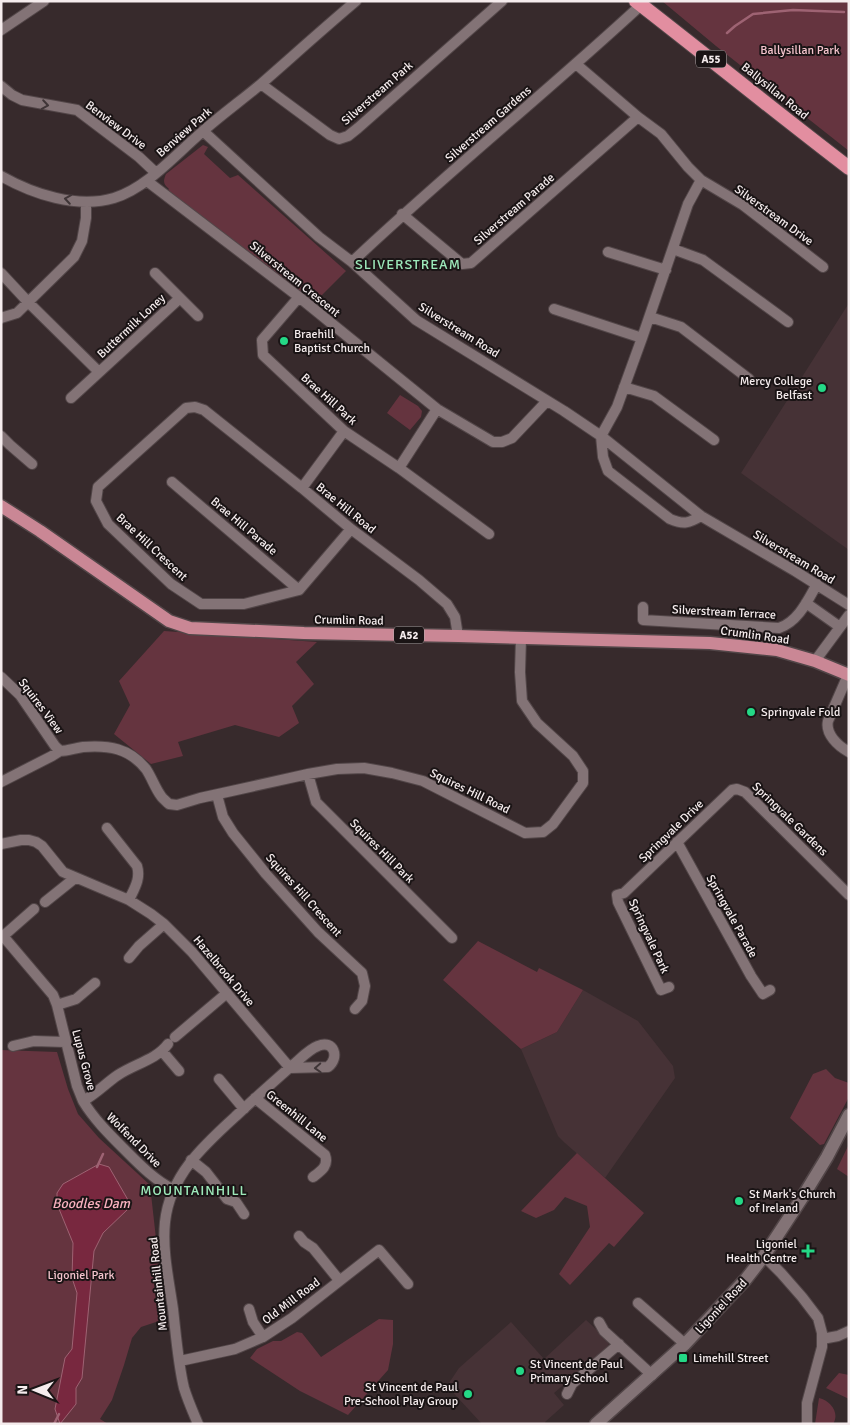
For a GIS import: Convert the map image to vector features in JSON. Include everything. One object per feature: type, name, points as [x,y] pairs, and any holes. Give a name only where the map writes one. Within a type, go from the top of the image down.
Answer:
[{"type":"highway","name":"Ballysillan Road","points":[[638,3],[849,168]]},
{"type":"main road","name":"Crumlin Road","points":[[1,506],[40,531],[168,621],[190,628],[304,633],[719,644],[778,650],[815,661],[848,675]]},
{"type":"street","points":[[1,30],[30,5],[44,1]]},
{"type":"street","name":"Benview Park","points":[[1,176],[36,192],[63,199],[86,202],[116,197],[156,173],[356,1]]},
{"type":"street","name":"Silverstream Park","points":[[261,84],[330,135],[339,139],[348,136],[502,1]]},
{"type":"street","name":"Silverstream Gardens","points":[[352,262],[402,214],[576,64],[638,3]]},
{"type":"street","name":"Silverstream Drive","points":[[576,64],[661,134],[701,180],[743,205],[823,267]]},
{"type":"street","name":"Benview Drive","points":[[1,86],[22,100],[76,110],[139,157],[156,173]]},
{"type":"street","name":"Silverstream Parade","points":[[402,214],[462,264],[471,263],[638,116]]},
{"type":"street","name":"Silverstream Road","points":[[203,131],[319,237],[352,262],[416,320],[601,436],[701,516],[817,584],[849,605]]},
{"type":"street","name":"Silverstream Crescent","points":[[147,180],[299,297],[437,409],[493,442],[502,442],[512,438],[547,401]]},
{"type":"street","points":[[701,180],[688,204],[617,407],[601,436],[603,457],[608,471],[670,520],[679,523],[689,523],[701,516]]},
{"type":"street","points":[[1,318],[17,313],[74,257],[82,241],[86,218],[86,202]]},
{"type":"street","points":[[673,249],[703,260],[788,322]]},
{"type":"street","points":[[608,252],[666,270]]},
{"type":"street","name":"Buttermilk Loney","points":[[1,273],[99,372]]},
{"type":"street","name":"Buttermilk Loney","points":[[155,273],[198,316]]},
{"type":"street","name":"Brae Hill Park","points":[[299,297],[262,340],[263,355],[344,431],[399,468],[489,534]]},
{"type":"street","name":"Buttermilk Loney","points":[[71,398],[180,298]]},
{"type":"street","points":[[554,310],[642,338]]},
{"type":"street","points":[[650,317],[681,326],[749,379]]},
{"type":"street","points":[[624,387],[654,396],[714,440]]},
{"type":"street","name":"Brae Hill Crescent","points":[[204,410],[195,407],[186,408],[98,487],[96,501],[108,524],[171,584],[202,604],[244,604],[300,590]]},
{"type":"street","points":[[399,468],[437,409]]},
{"type":"street","name":"Brae Hill Road","points":[[204,410],[447,604],[455,618],[458,636]]},
{"type":"street","points":[[302,488],[344,431]]},
{"type":"street","points":[[1,436],[32,464]]},
{"type":"street","name":"Brae Hill Parade","points":[[172,482],[300,590]]},
{"type":"street","points":[[300,590],[351,529]]},
{"type":"street","name":"Silverstream Terrace","points":[[643,607],[643,620],[779,628],[789,623],[804,608],[817,584]]},
{"type":"street","points":[[806,603],[840,627]]},
{"type":"street","points":[[815,661],[849,616]]},
{"type":"street","name":"Squires Hill Road","points":[[160,796],[169,804],[177,805],[308,774],[337,769],[364,768],[423,781],[525,833],[543,832],[553,824],[583,782],[583,771],[573,756],[537,723],[522,700],[520,672],[521,638]]},
{"type":"street","points":[[848,675],[827,727],[830,735],[849,752]]},
{"type":"street","name":"Squires View","points":[[1,677],[20,694],[60,751]]},
{"type":"street","name":"Squires View","points":[[1,782],[60,751],[82,747],[112,748],[122,750],[135,757],[152,778],[160,796]]},
{"type":"street","name":"Squires Hill Park","points":[[308,774],[316,802],[452,938]]},
{"type":"street","name":"Springvale Gardens","points":[[732,790],[737,789],[746,792],[849,895]]},
{"type":"street","name":"Springvale Drive","points":[[628,889],[732,790]]},
{"type":"street","name":"Squires Hill Crescent","points":[[217,795],[223,817],[260,868],[318,932],[362,973],[365,986],[362,1001],[355,1009]]},
{"type":"street","points":[[107,828],[137,866],[139,872],[138,879],[128,900]]},
{"type":"street","name":"Hazelbrook Drive","points":[[1,844],[21,840],[36,842],[42,846],[63,872],[128,900],[164,924],[192,952],[290,1068]]},
{"type":"street","name":"Springvale Parade","points":[[677,842],[750,976],[763,994],[770,990]]},
{"type":"street","points":[[45,902],[75,878]]},
{"type":"street","name":"Springvale Park","points":[[628,889],[624,893],[617,895],[618,902],[661,990],[669,987]]},
{"type":"street","points":[[34,909],[2,937],[52,995],[57,1005],[76,999],[95,983]]},
{"type":"street","points":[[129,958],[139,946],[164,924]]},
{"type":"street","name":"Lupus Grove","points":[[57,1005],[65,1042],[83,1101],[94,1095],[116,1076],[168,1044],[227,993]]},
{"type":"street","points":[[13,1046],[34,1041],[65,1042]]},
{"type":"street","points":[[168,1044],[179,1072]]},
{"type":"street","name":"Mountainhill Road","points":[[198,1424],[186,1393],[180,1361],[164,1235],[167,1210],[178,1180],[205,1144],[290,1068]]},
{"type":"street","points":[[219,1079],[244,1109]]},
{"type":"street","name":"Greenhill Lane","points":[[255,1098],[325,1156],[326,1165],[313,1177]]},
{"type":"street","name":"Wolfend Drive","points":[[83,1101],[98,1124],[147,1172],[174,1190]]},
{"type":"street","name":"Ligoniel Road","points":[[596,1424],[685,1344],[746,1279],[764,1256],[814,1179],[849,1115]]},
{"type":"street","points":[[192,1160],[206,1172],[227,1198],[236,1202],[244,1214]]},
{"type":"street","points":[[299,1236],[313,1248],[339,1280]]},
{"type":"street","name":"Old Mill Road","points":[[180,1361],[235,1349],[263,1337],[292,1318],[379,1250],[408,1284]]},
{"type":"street","points":[[764,1256],[797,1291],[818,1318],[822,1333],[822,1347],[807,1403],[807,1424]]},
{"type":"street","points":[[638,1303],[685,1344]]},
{"type":"street","points":[[248,1309],[253,1322],[263,1337]]},
{"type":"street","points":[[599,1322],[604,1331],[652,1375]]},
{"type":"street","points":[[822,1339],[838,1336],[849,1331]]},
{"type":"street","points":[[567,1394],[572,1384],[619,1344]]},
{"type":"shaded area","name":"Mercy College Belfast","points":[[849,303],[849,550],[741,473]]},
{"type":"shaded area","points":[[583,990],[638,1021],[673,1066],[675,1078],[605,1178],[558,1136],[521,1049],[557,1032]]},
{"type":"shaded area","name":"St Vincent de Paul Primary School","points":[[586,1320],[608,1340],[609,1346],[554,1393],[564,1405],[545,1422],[546,1424],[482,1424],[447,1386],[459,1368],[511,1322],[544,1359]]},
{"type":"green space","name":"Ballysillan Park","points":[[662,1],[849,1],[849,151],[716,46]]},
{"type":"green space","points":[[203,145],[208,147],[204,154],[230,178],[238,175],[346,271],[313,304],[167,191],[169,189],[164,182],[166,174]]},
{"type":"green space","points":[[400,395],[418,406],[422,411],[421,417],[410,430],[387,413]]},
{"type":"green space","points":[[164,631],[317,642],[296,662],[314,684],[292,706],[299,723],[279,737],[235,725],[178,742],[183,756],[151,764],[114,734],[130,705],[119,681]]},
{"type":"green space","points":[[478,941],[537,972],[539,968],[583,990],[557,1032],[521,1049],[443,980]]},
{"type":"green space","name":"Ligoniel Park","points":[[1,1050],[57,1052],[78,1114],[99,1138],[150,1185],[165,1319],[141,1327],[132,1338],[112,1400],[100,1419],[108,1424],[1,1424]]},
{"type":"green space","points":[[826,1069],[835,1078],[849,1083],[849,1097],[824,1144],[820,1145],[790,1118],[813,1074]]},
{"type":"green space","points":[[849,1144],[849,1177],[837,1169]]},
{"type":"green space","points":[[577,1153],[644,1213],[614,1247],[609,1243],[570,1285],[559,1274],[590,1227],[587,1206],[565,1197],[554,1210],[536,1218],[521,1211]]},
{"type":"green space","points":[[379,1319],[393,1320],[393,1344],[388,1370],[348,1415],[300,1391],[250,1358],[257,1349],[273,1341],[281,1341],[297,1332],[302,1333],[321,1357]]},
{"type":"green space","points":[[839,1373],[849,1375],[849,1399],[826,1388]]},
{"type":"green space","points":[[819,1398],[833,1408],[835,1420],[833,1424],[815,1424]]},
{"type":"water","name":"Boodles Dam","points":[[99,1164],[109,1167],[128,1200],[128,1209],[103,1233],[94,1251],[82,1378],[76,1388],[76,1404],[60,1424],[55,1409],[65,1358],[72,1349],[77,1293],[72,1278],[73,1243],[57,1204],[57,1193],[63,1184]]},
{"type":"waterway","points":[[727,33],[753,14],[793,10],[844,12]]},
{"type":"waterway","points":[[97,1167],[103,1154]]},
{"type":"waterway","points":[[54,1424],[59,1414]]},
{"type":"place","name":"Braehill Baptist Church","points":[[284,341]]},
{"type":"place","name":"Mercy College Belfast","points":[[822,388]]},
{"type":"place","name":"Springvale Fold","points":[[751,712]]},
{"type":"place","name":"St Mark's Church of Ireland","points":[[739,1201]]},
{"type":"place","name":"Ligoniel Health Centre","points":[[808,1251]]},
{"type":"place","name":"Limehill Street","points":[[683,1358]]},
{"type":"place","name":"St Vincent de Paul Primary School","points":[[520,1371]]},
{"type":"place","name":"St Vincent de Paul Pre-School Play Group","points":[[468,1394]]},
{"type":"district","name":"SLIVERSTREAM","points":[[408,264]]},
{"type":"district","name":"MOUNTAINHILL","points":[[194,1190]]}]
